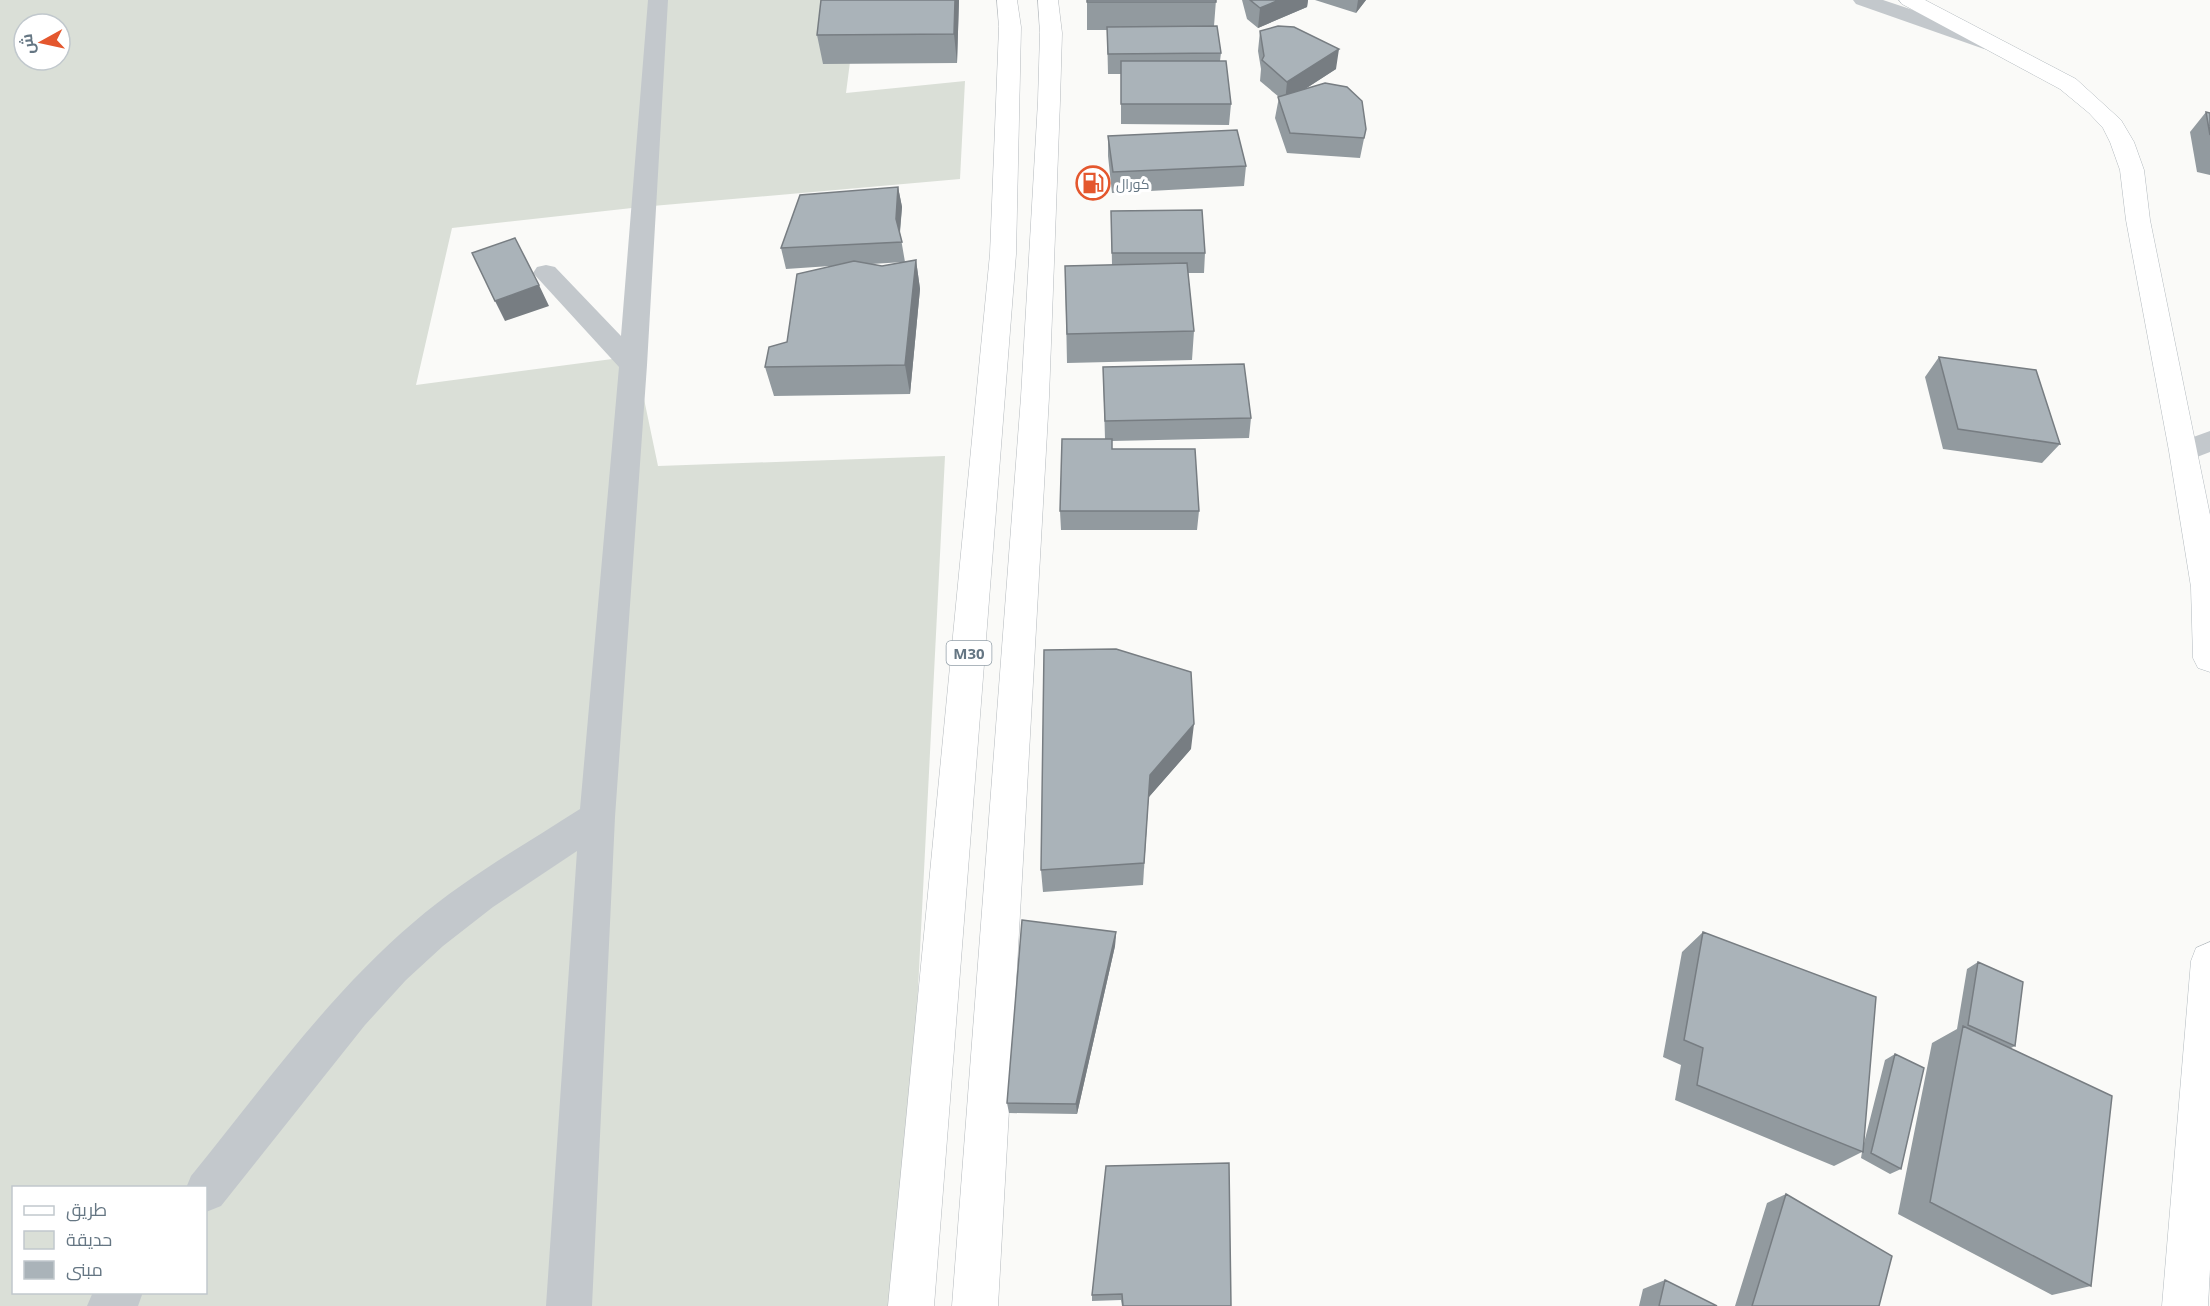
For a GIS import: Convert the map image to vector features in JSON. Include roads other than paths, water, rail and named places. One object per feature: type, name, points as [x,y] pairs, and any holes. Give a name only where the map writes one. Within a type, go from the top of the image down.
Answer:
[{"type":"main road","name":"M30","points":[[912,1306],[1003,254],[1010,27],[1006,0]]},
{"type":"main road","points":[[975,1306],[1035,397],[1049,101],[1051,33],[1048,0]]},
{"type":"main road","points":[[1909,0],[2068,84],[2113,125],[2122,142],[2132,170],[2138,220],[2197,446],[2210,658]]},
{"type":"main road","points":[[2185,1306],[2210,961]]},
{"type":"street","points":[[569,1306],[597,817],[633,365],[658,0]]},
{"type":"street","points":[[1863,0],[1999,47]]},
{"type":"street","points":[[546,273],[633,365]]},
{"type":"street","points":[[207,1190],[351,1011],[392,967],[429,933],[480,895],[597,817]]},
{"type":"street","points":[[110,1306],[121,1294]]},
{"type":"place","name":"كورال","points":[[1093,183]]}]
